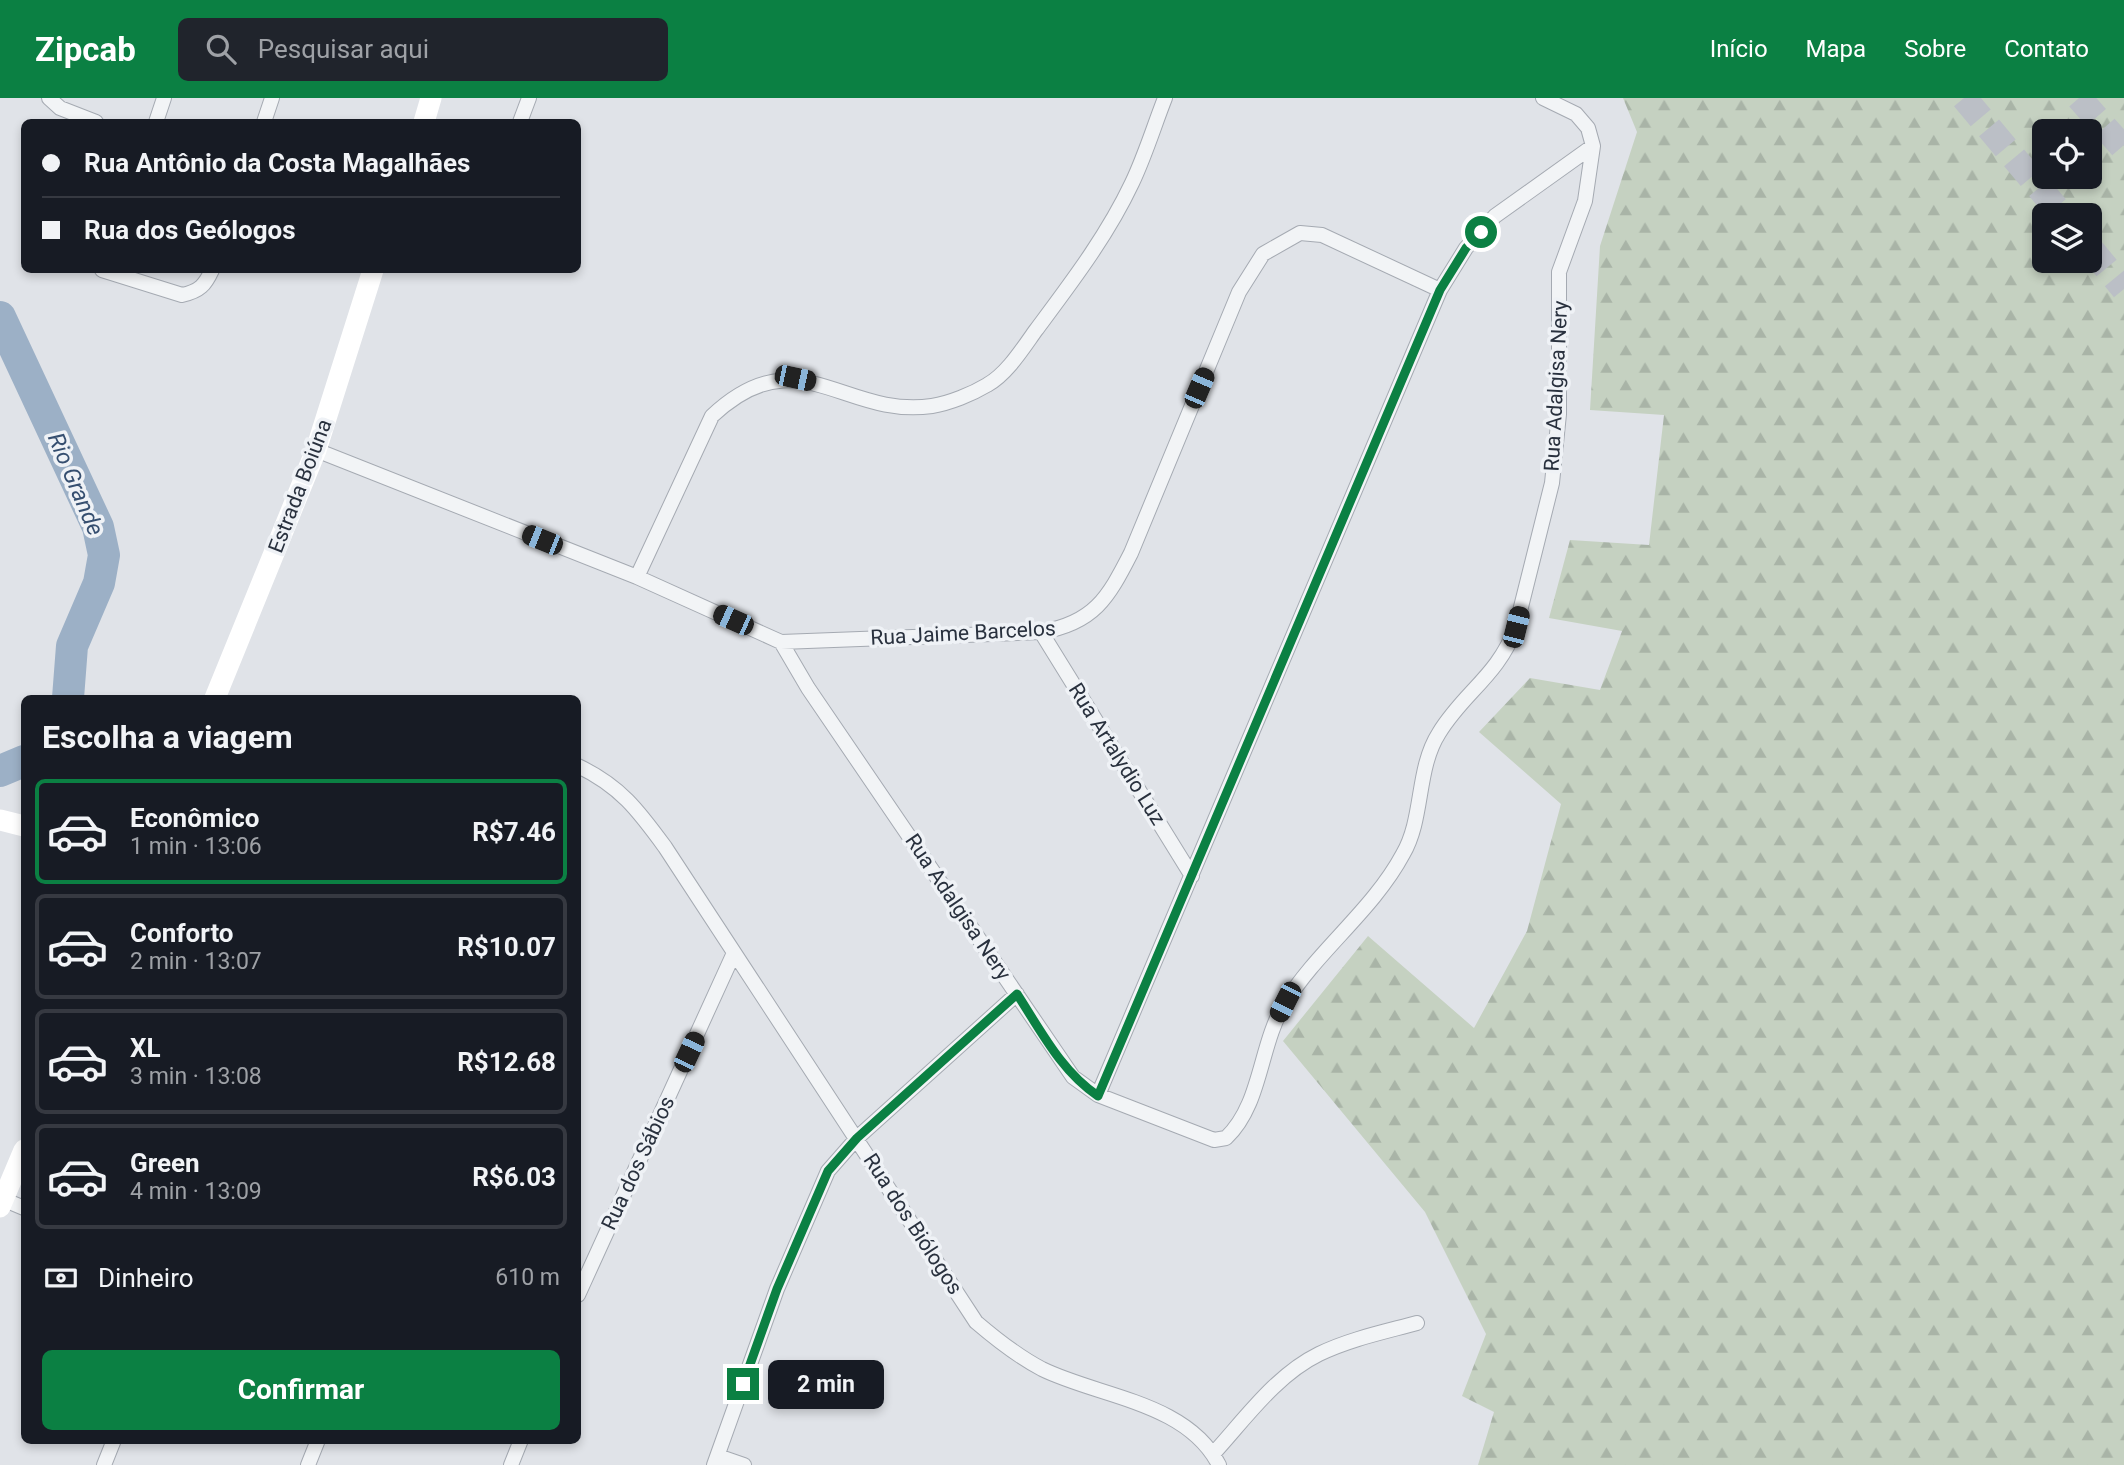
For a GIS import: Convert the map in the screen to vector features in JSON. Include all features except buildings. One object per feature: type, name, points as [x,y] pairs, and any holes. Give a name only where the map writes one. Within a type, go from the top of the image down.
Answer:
[{"type":"street","points":[[49,98],[60,108],[88,119]]},
{"type":"street","points":[[157,119],[164,98]]},
{"type":"street","points":[[265,119],[272,98]]},
{"type":"street","points":[[425,119],[431,98]]},
{"type":"street","points":[[521,119],[528,98]]},
{"type":"street","points":[[637,577],[712,416],[734,395],[771,382],[795,378],[874,402],[903,407],[933,406],[989,384],[1018,354],[1089,259],[1133,182],[1165,98]]},
{"type":"street","points":[[1098,1096],[1440,290],[1466,248],[1496,216],[1593,146],[1588,128],[1576,114],[1543,98]]},
{"type":"street","name":"Rua Adalgisa Nery","points":[[781,642],[808,688],[1073,1077],[1098,1096],[1214,1140],[1226,1138],[1245,1115],[1273,1027],[1285,1002],[1389,877],[1405,852],[1429,752],[1439,732],[1495,669],[1508,650],[1552,482],[1559,414],[1559,272],[1585,201],[1593,146]]},
{"type":"street","name":"Rua Jaime Barcelos","points":[[316,450],[637,577],[781,642],[1041,632],[1062,628],[1086,618],[1110,594],[1131,553],[1239,292],[1263,254],[1300,233],[1322,236],[1440,290]]},
{"type":"street","points":[[112,273],[182,295],[195,292],[205,285],[211,273]]},
{"type":"street","name":"Estrada Boiúna","points":[[216,695],[316,450],[372,273]]},
{"type":"street","name":"Rua Artalydio Luz","points":[[1041,632],[1192,876]]},
{"type":"street","name":"Rua dos Biólogos","points":[[581,767],[606,779],[643,818],[857,1138],[976,1322],[1004,1347],[1043,1369],[1167,1416],[1199,1436],[1216,1459]]},
{"type":"street","points":[[0,820],[21,826]]},
{"type":"street","name":"Rua dos Sábios","points":[[581,1288],[733,955]]},
{"type":"street","points":[[744,1465],[716,1460],[777,1289],[828,1171],[857,1138],[1017,994]]},
{"type":"street","points":[[21,1157],[1,1201],[21,1207]]},
{"type":"street","points":[[1216,1459],[1282,1380],[1317,1355],[1350,1341],[1417,1323]]},
{"type":"street","points":[[104,1465],[112,1444]]},
{"type":"street","points":[[308,1465],[316,1444]]},
{"type":"street","points":[[511,1465],[519,1444]]},
{"type":"green space","points":[[1623,98],[2124,98],[2124,1465],[1478,1465],[1494,1412],[1462,1396],[1486,1334],[1425,1212],[1283,1041],[1368,936],[1474,1028],[1527,931],[1561,804],[1479,732],[1530,678],[1600,690],[1622,631],[1549,618],[1570,540],[1649,545],[1664,415],[1590,410],[1600,246],[1637,132]]},
{"type":"waterway","name":"Rio Grande","points":[[0,317],[98,527],[104,555],[99,583],[72,646],[68,695]]},
{"type":"waterway","name":"Rio Grande","points":[[0,771],[21,762]]},
{"type":"tunnel","points":[[1964,98],[2052,203]]},
{"type":"tunnel","points":[[2079,98],[2124,149]]},
{"type":"tunnel","points":[[2102,262],[2124,289]]},
{"type":"route","points":[[743,1384],[777,1289],[820,1186],[839,1155],[1017,994],[1060,1061],[1073,1077],[1098,1096],[1440,290],[1466,248],[1481,232]]}]
